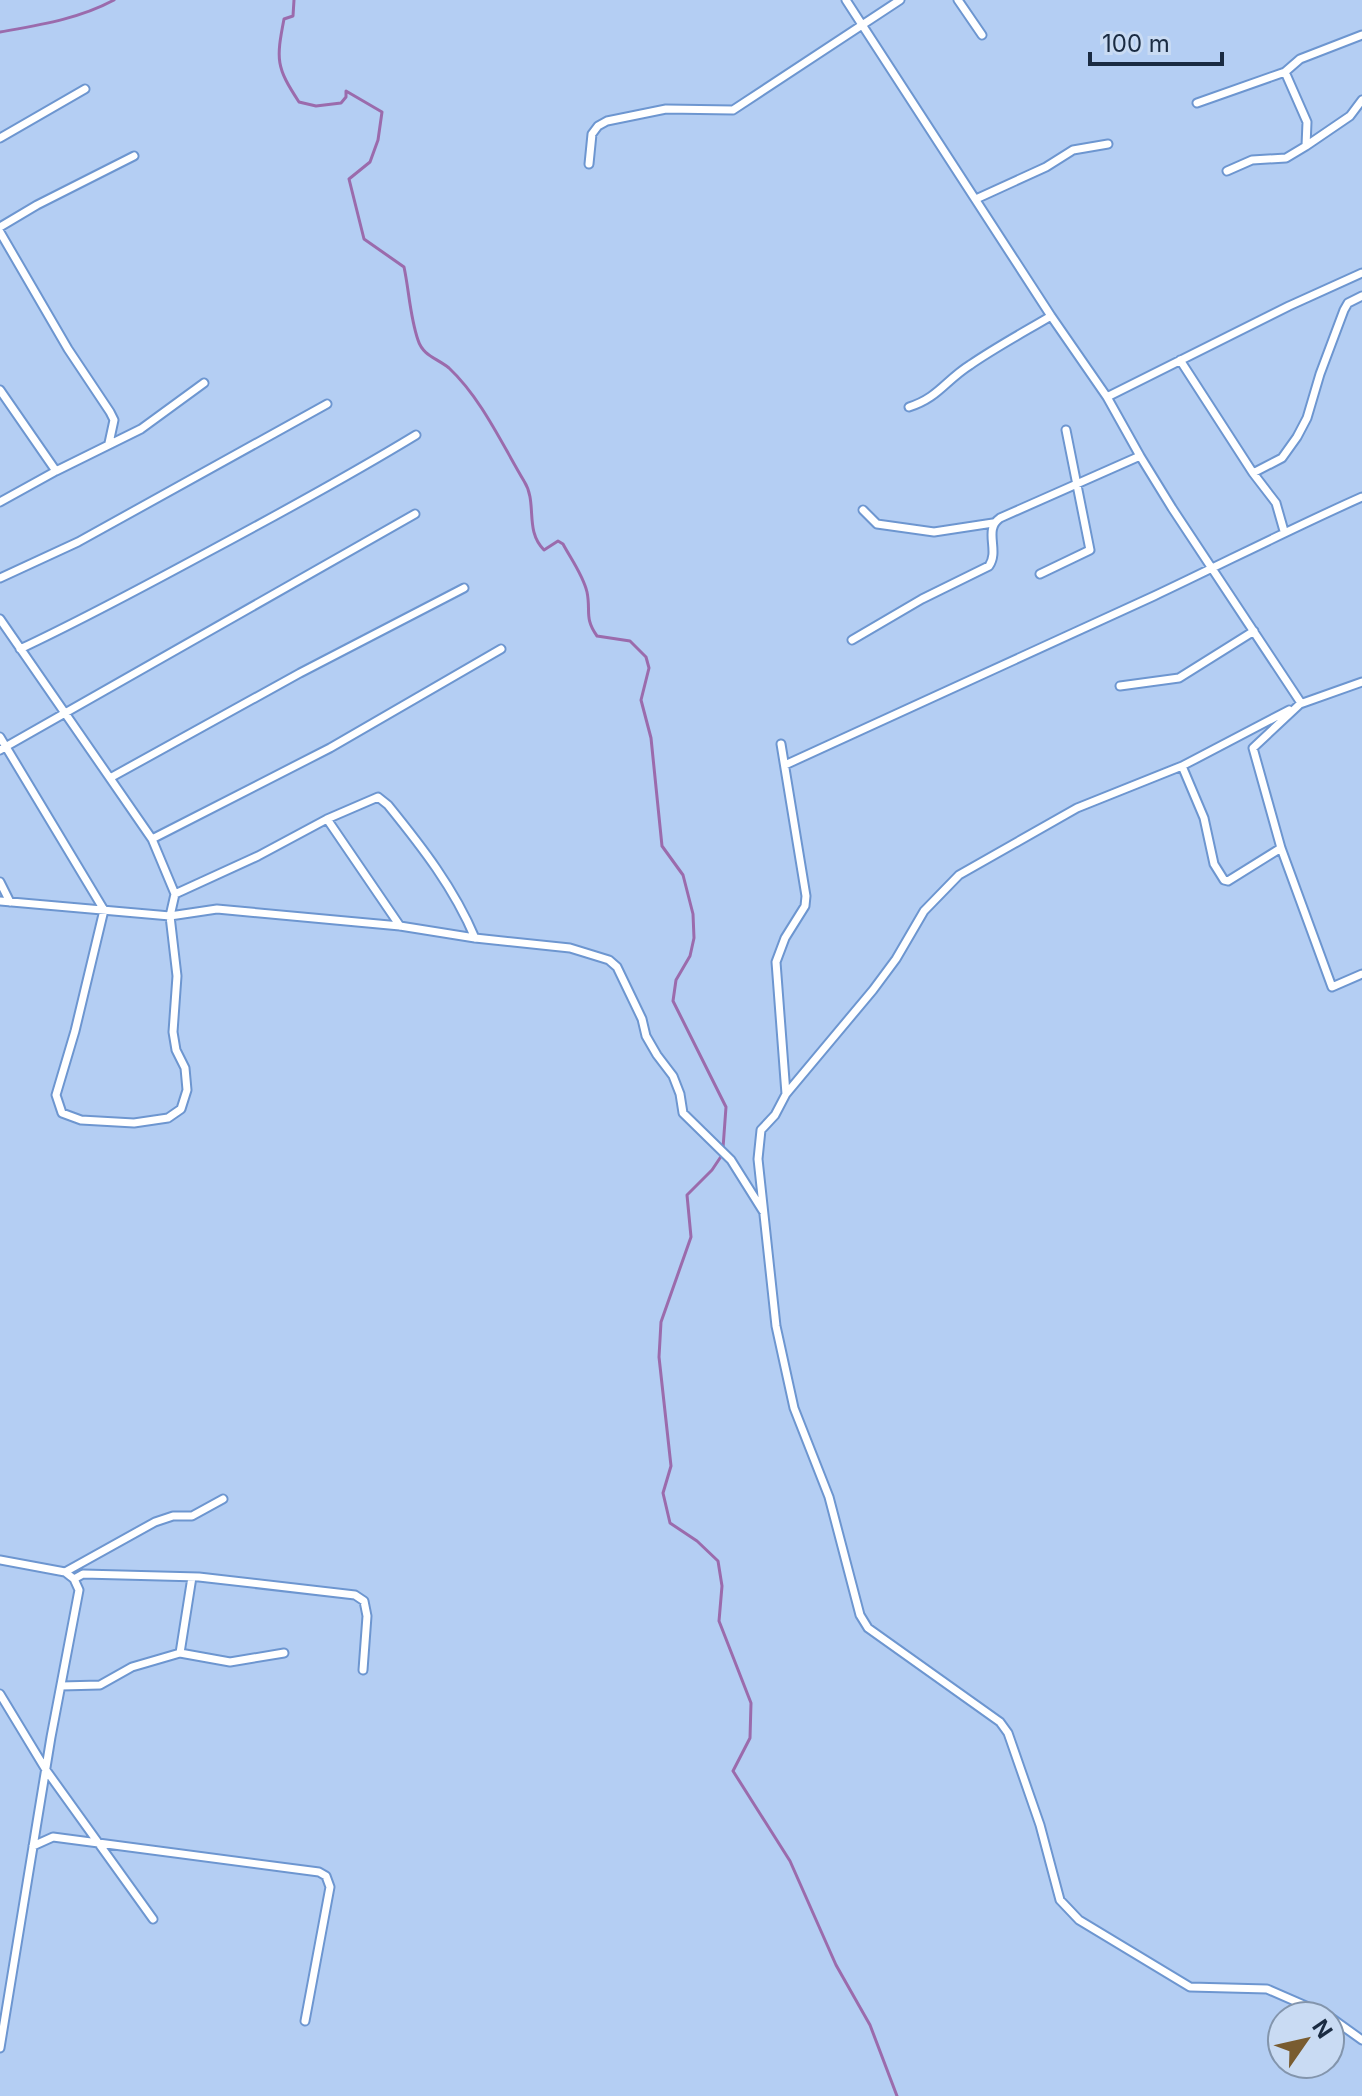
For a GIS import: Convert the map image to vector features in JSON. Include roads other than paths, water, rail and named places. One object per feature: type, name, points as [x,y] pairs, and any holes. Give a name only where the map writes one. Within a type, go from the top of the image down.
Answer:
[{"type":"street","points":[[846,0],[1107,397],[1140,456],[1301,703]]},
{"type":"street","points":[[589,164],[592,134],[607,121],[666,109],[733,110],[900,0]]},
{"type":"street","points":[[958,0],[982,35]]},
{"type":"street","points":[[1197,103],[1285,72],[1300,59],[1362,35]]},
{"type":"street","points":[[1285,72],[1307,122],[1306,146]]},
{"type":"street","points":[[0,138],[85,89]]},
{"type":"street","points":[[1227,171],[1252,160],[1286,158],[1350,116],[1362,100]]},
{"type":"street","points":[[976,199],[1046,167],[1073,150],[1108,144]]},
{"type":"street","points":[[109,443],[114,420],[110,412],[83,374],[0,230],[37,205],[134,156]]},
{"type":"street","points":[[1107,397],[1362,273]]},
{"type":"street","points":[[1253,473],[1282,458],[1297,437],[1307,418],[1344,310],[1348,303],[1362,296]]},
{"type":"street","points":[[909,407],[924,403],[970,365],[1051,316]]},
{"type":"street","points":[[1180,360],[1276,503],[1284,531]]},
{"type":"street","points":[[0,502],[141,429],[204,383]]},
{"type":"street","points":[[0,390],[56,471]]},
{"type":"street","points":[[0,578],[78,542],[327,404]]},
{"type":"street","points":[[1040,574],[1090,550],[1066,430]]},
{"type":"street","points":[[20,649],[74,624],[235,538],[416,435]]},
{"type":"street","points":[[863,510],[877,524],[934,532],[993,523],[1140,456]]},
{"type":"street","points":[[785,765],[1362,497]]},
{"type":"street","points":[[3,748],[415,514]]},
{"type":"street","points":[[852,640],[922,599],[989,566],[994,558],[993,523]]},
{"type":"street","points":[[110,778],[300,673],[464,588]]},
{"type":"street","points":[[0,619],[152,839],[175,894],[170,916],[177,976],[173,1032],[176,1050],[185,1068],[187,1090],[181,1109],[168,1118],[134,1123],[81,1120],[62,1113],[56,1095],[104,910],[3,748],[0,737]]},
{"type":"street","points":[[1120,686],[1179,678],[1254,631]]},
{"type":"street","points":[[152,839],[330,748],[501,649]]},
{"type":"street","points":[[1292,2000],[1267,1989],[1190,1987],[1079,1920],[1060,1900],[1036,1812],[1008,1733],[1000,1722],[868,1628],[860,1615],[829,1497],[794,1408],[776,1326],[758,1159],[761,1130],[775,1115],[786,1094],[873,990],[896,959],[924,911],[959,875],[1077,808],[1182,766],[1301,703],[1362,682]]},
{"type":"street","points":[[1301,703],[1253,748],[1281,848],[1332,987],[1362,974]]},
{"type":"street","points":[[781,744],[806,896],[805,906],[785,938],[776,962],[786,1094]]},
{"type":"street","points":[[1182,766],[1204,818],[1214,864],[1224,880],[1228,881],[1281,848]]},
{"type":"street","points":[[175,894],[258,856],[327,819],[374,798],[384,799],[446,882],[475,938]]},
{"type":"street","points":[[327,819],[400,926]]},
{"type":"street","points":[[0,882],[10,902]]},
{"type":"street","points":[[0,901],[170,916],[217,909],[400,926],[570,948],[609,960],[617,967],[642,1019],[646,1036],[673,1076],[683,1113],[731,1160],[764,1213]]},
{"type":"street","points":[[65,1572],[155,1522],[173,1516],[192,1516],[223,1499]]},
{"type":"street","points":[[0,1560],[65,1572],[74,1579],[79,1590],[0,2048]]},
{"type":"street","points":[[74,1579],[83,1574],[192,1577],[355,1595],[364,1601],[367,1616],[363,1670]]},
{"type":"street","points":[[180,1653],[192,1577]]},
{"type":"street","points":[[61,1686],[100,1685],[132,1667],[180,1653],[230,1662],[284,1653]]},
{"type":"street","points":[[0,1694],[46,1770],[153,1919]]},
{"type":"street","points":[[33,1846],[53,1837],[250,1861],[319,1872],[326,1876],[330,1887],[305,2021]]},
{"type":"waterway","points":[[0,32],[73,17],[114,0]]},
{"type":"waterway","points":[[294,0],[293,16],[284,19],[279,54],[282,71],[299,102],[316,106],[341,103],[346,91],[382,112],[378,140],[370,162],[349,179],[364,239],[404,267],[420,345],[461,380],[490,422],[528,489],[534,534],[538,542],[544,550],[558,541],[563,544],[580,573],[587,592],[591,624],[597,636],[630,641],[646,657],[649,668],[641,700],[651,738],[662,846],[683,875],[693,914],[694,938],[690,956],[676,980],[673,1001],[726,1107],[723,1148]]},
{"type":"waterway","points":[[722,1155],[687,1195],[691,1237],[661,1322],[659,1357],[671,1466],[663,1493],[670,1523],[697,1541],[718,1561],[722,1586],[719,1621],[751,1703],[750,1738],[733,1771],[790,1861],[836,1965],[870,2025],[897,2096]]}]
